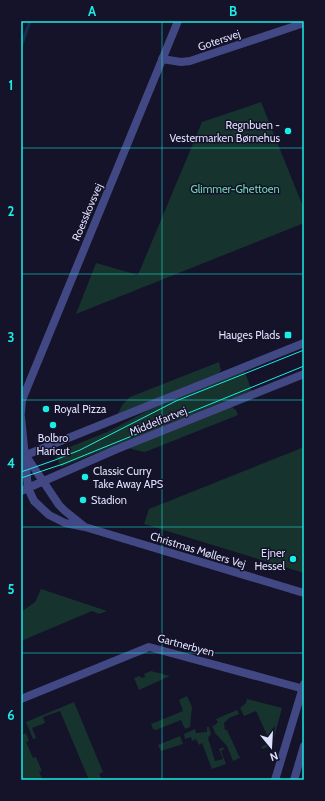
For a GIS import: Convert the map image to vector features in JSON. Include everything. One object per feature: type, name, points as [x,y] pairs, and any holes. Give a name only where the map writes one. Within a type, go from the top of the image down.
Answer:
[{"type":"street","name":"Roesskovsvej","points":[[21,413],[22,400],[178,21]]},
{"type":"street","name":"Gotersvej","points":[[162,59],[181,62],[190,61],[304,23]]},
{"type":"street","name":"Middelfartvej","points":[[23,456],[304,343]]},
{"type":"street","name":"Middelfartvej","points":[[25,489],[117,449],[304,374]]},
{"type":"street","points":[[21,417],[25,489]]},
{"type":"street","points":[[21,471],[23,456]]},
{"type":"street","name":"Christmas Møllers Vej","points":[[23,456],[65,511],[85,527]]},
{"type":"street","name":"Christmas Møllers Vej","points":[[25,489],[34,501],[49,514],[65,523],[85,527],[304,593]]},
{"type":"street","name":"Gartnerbyen","points":[[21,699],[149,647],[304,688]]},
{"type":"street","points":[[275,780],[304,688]]},
{"type":"street","points":[[294,780],[304,746]]},
{"type":"green space","name":"Glimmer-Ghettoen","points":[[261,102],[304,209],[304,223],[76,314],[96,263],[138,275],[202,122]]},
{"type":"green space","points":[[219,362],[221,370],[219,373],[117,415],[123,404],[130,397]]},
{"type":"green space","points":[[244,370],[252,391],[61,467],[55,453],[107,432],[149,410]]},
{"type":"green space","points":[[231,406],[236,410],[238,415],[145,452],[127,448]]},
{"type":"green space","points":[[304,447],[304,573],[144,524],[149,509]]},
{"type":"green space","points":[[41,589],[107,611],[99,614],[92,611],[21,641],[21,612],[35,602]]},
{"type":"green space","points":[[151,671],[170,676],[139,690],[134,678],[139,676],[142,678],[145,677],[144,674]]},
{"type":"green space","points":[[187,696],[192,707],[190,727],[185,729],[181,720],[156,730],[153,729],[151,724],[183,711],[179,700]]},
{"type":"green space","points":[[247,699],[282,708],[272,745],[263,749],[261,747],[269,743],[268,737],[256,711],[244,716],[240,708],[246,703]]},
{"type":"green space","points":[[74,702],[103,772],[99,774],[102,780],[96,780],[95,778],[94,780],[89,780],[60,711],[43,717],[45,723],[32,728],[36,738],[33,739],[26,722]]},
{"type":"green space","points":[[237,710],[239,714],[229,718],[224,723],[225,730],[227,730],[240,758],[233,761],[227,746],[215,733],[212,725],[214,726],[218,722],[216,719]]},
{"type":"green space","points":[[207,727],[209,727],[211,734],[208,738],[215,761],[223,759],[219,749],[223,747],[224,749],[221,751],[226,764],[212,769],[202,743],[199,745],[196,739],[192,741],[191,737],[185,739],[184,734],[195,729],[196,733],[207,732]]},
{"type":"green space","points":[[26,733],[29,741],[26,742],[33,758],[36,757],[42,771],[39,772],[43,780],[21,780],[21,735]]},
{"type":"green space","points":[[180,736],[183,744],[161,751],[158,745]]},
{"type":"waterway","points":[[21,46],[30,21]]},
{"type":"tram line","points":[[21,472],[80,450],[176,401],[304,350]]},
{"type":"tram line","points":[[21,478],[63,464],[304,366]]},
{"type":"place","name":"Regnbuen - Vestermarken Børnehus","points":[[288,131]]},
{"type":"place","name":"Hauges Plads","points":[[288,335]]},
{"type":"place","name":"Royal Pizza","points":[[46,409]]},
{"type":"place","name":"Bolbro Haricut","points":[[53,425]]},
{"type":"place","name":"Classic Curry Take Away APS","points":[[85,477]]},
{"type":"place","name":"Stadion","points":[[83,500]]},
{"type":"place","name":"Ejner Hessel","points":[[293,559]]}]
